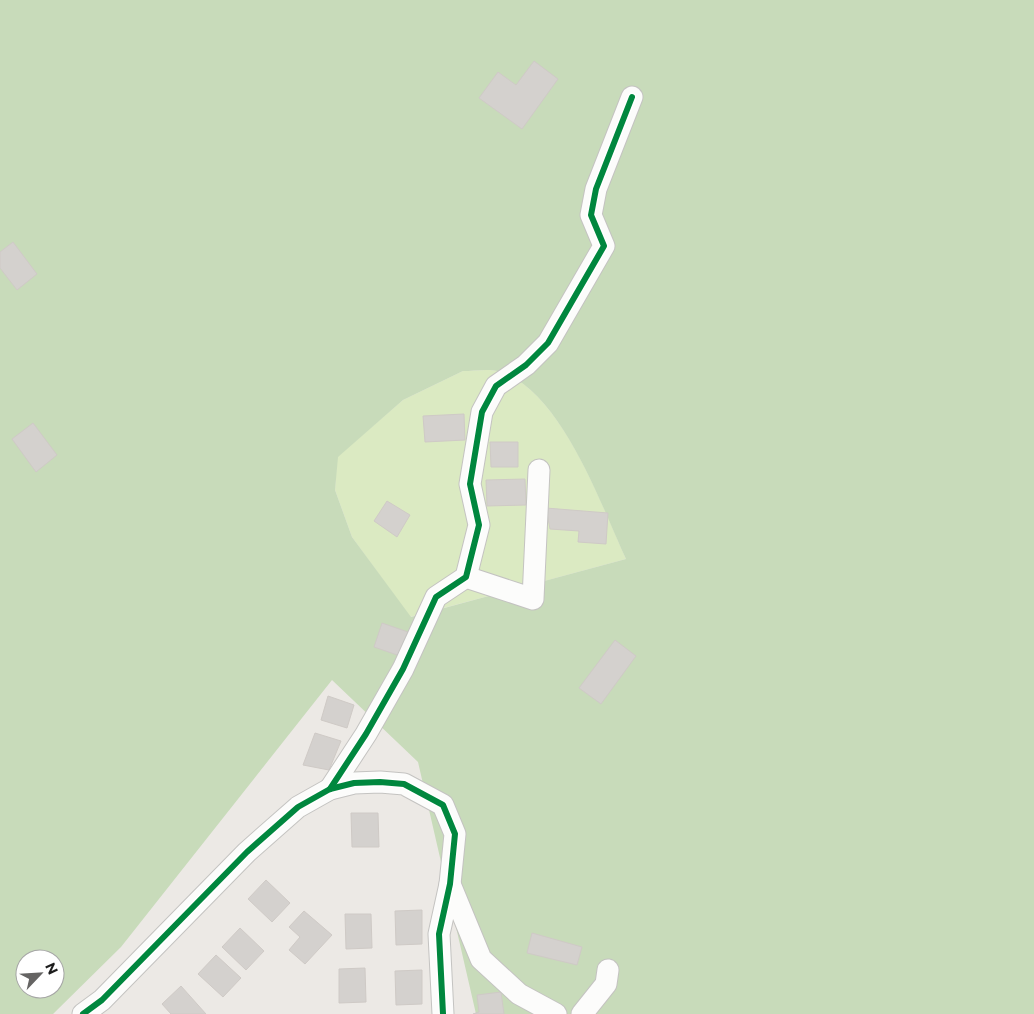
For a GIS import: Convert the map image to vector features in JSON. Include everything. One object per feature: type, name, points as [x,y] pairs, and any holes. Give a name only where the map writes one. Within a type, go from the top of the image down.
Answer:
[{"type":"street","points":[[330,789],[366,734],[403,669],[436,597],[466,577],[479,525],[470,484],[482,412],[496,386],[526,365],[548,343],[604,246],[591,215],[596,189],[632,97]]},
{"type":"street","points":[[466,577],[533,599],[539,470]]},
{"type":"street","points":[[83,1014],[102,1000],[247,852],[298,807],[330,789],[354,783],[404,784],[443,805],[455,834],[450,884],[440,934],[443,1014]]},
{"type":"street","points":[[450,884],[481,959],[520,1004],[556,1014]]},
{"type":"street","points":[[582,1014],[606,984],[608,970]]},
{"type":"green space","points":[[0,0],[1034,0],[1034,1014],[476,1014],[418,762],[332,680],[121,947],[53,1014],[0,1014]],"holes":[[[487,370],[501,372],[523,384],[543,402],[561,426],[577,452],[626,559],[411,617],[352,537],[335,490],[338,457],[403,400],[463,371]]]},
{"type":"green space","points":[[487,370],[501,372],[523,384],[543,402],[561,426],[592,481],[626,559],[410,617],[352,537],[335,490],[337,457],[403,400],[463,371]]},
{"type":"building","points":[[534,61],[558,79],[522,129],[479,98],[498,72],[516,85]]},
{"type":"building","points":[[13,242],[37,274],[17,290],[0,268],[0,252]]},
{"type":"building","points":[[464,414],[465,440],[425,442],[423,416]]},
{"type":"building","points":[[33,423],[57,455],[36,472],[12,439]]},
{"type":"building","points":[[490,442],[518,442],[518,467],[491,467]]},
{"type":"building","points":[[525,479],[526,505],[487,506],[486,480]]},
{"type":"building","points":[[387,501],[410,515],[397,537],[374,521]]},
{"type":"building","points":[[546,508],[608,513],[606,544],[578,542],[579,531],[550,529]]},
{"type":"building","points":[[382,623],[408,632],[400,656],[374,647]]},
{"type":"building","points":[[615,640],[636,656],[601,704],[579,688]]},
{"type":"building","points":[[328,696],[354,705],[347,728],[321,720]]},
{"type":"building","points":[[315,733],[341,741],[329,770],[303,765]]},
{"type":"building","points":[[351,813],[378,813],[379,847],[352,847]]},
{"type":"building","points":[[266,880],[290,903],[272,922],[248,899]]},
{"type":"building","points":[[422,910],[422,944],[396,945],[395,911]]},
{"type":"building","points":[[304,911],[332,935],[305,964],[289,950],[300,937],[289,927]]},
{"type":"building","points":[[345,914],[371,914],[372,948],[346,949]]},
{"type":"building","points":[[240,928],[264,951],[246,970],[222,947]]},
{"type":"building","points":[[532,933],[582,947],[577,965],[527,953]]},
{"type":"building","points":[[216,955],[241,978],[223,997],[198,974]]},
{"type":"building","points":[[365,968],[366,1002],[339,1003],[339,969]]},
{"type":"building","points":[[422,970],[422,1004],[396,1005],[395,971]]},
{"type":"building","points":[[181,986],[206,1014],[171,1014],[162,1004]]},
{"type":"building","points":[[501,992],[504,1014],[473,1014],[479,1012],[477,995]]},
{"type":"cycle path","points":[[330,789],[366,734],[403,669],[436,597],[466,577],[479,525],[470,484],[482,412],[496,386],[526,365],[548,343],[604,246],[591,215],[596,189],[632,97]]},
{"type":"cycle path","points":[[83,1014],[102,1000],[247,852],[298,807],[330,789],[354,783],[380,782],[404,784],[443,805],[455,834],[450,884],[439,934],[443,1014]]}]
